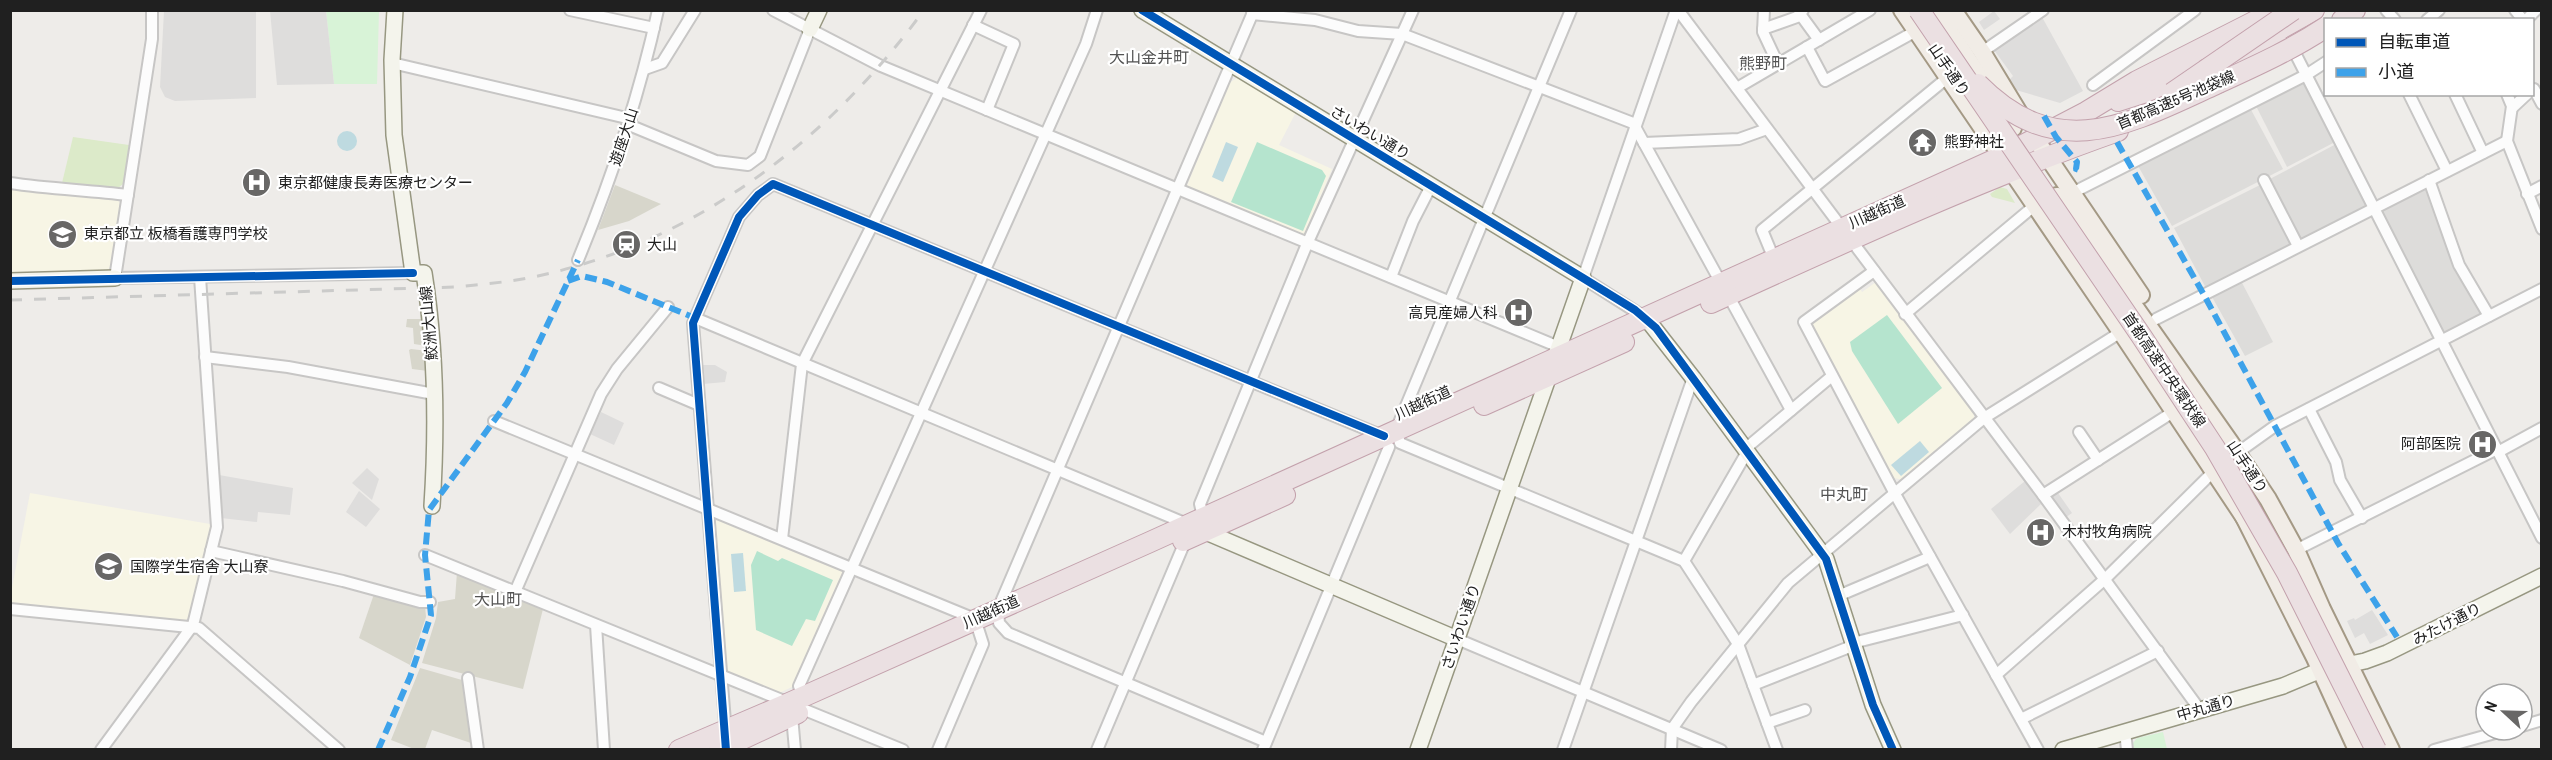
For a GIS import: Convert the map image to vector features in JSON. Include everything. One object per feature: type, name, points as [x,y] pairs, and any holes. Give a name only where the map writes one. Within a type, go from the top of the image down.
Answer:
[{"type":"highway","name":"首都高速5号池袋線","points":[[1921,10],[1966,64],[1999,97],[2034,116],[2079,124],[2118,119],[2155,102],[2197,77],[2280,11]]},
{"type":"highway","name":"首都高速5号池袋線","points":[[1921,10],[1967,72],[1989,94],[2025,118],[2048,127],[2069,130],[2105,129],[2135,120],[2287,50],[2324,30]]},
{"type":"highway","name":"首都高速中央環状線","points":[[1921,10],[2213,449],[2256,524],[2363,750]]},
{"type":"highway","name":"首都高速中央環状線","points":[[1921,10],[2215,448],[2287,573],[2376,750]]},
{"type":"highway","points":[[2086,112],[2143,93],[2178,78],[2283,29],[2314,10]]},
{"type":"highway","points":[[2213,89],[2238,61],[2288,38],[2331,10]]},
{"type":"highway","name":"川越街道","points":[[2005,164],[2034,138],[2086,112],[2137,81],[2280,11]]},
{"type":"highway","name":"川越街道","points":[[679,750],[724,743],[797,706],[1392,439],[1555,360],[1651,323],[1725,289],[1850,239],[2005,164],[2047,156],[2138,124],[2294,51],[2324,30]]},
{"type":"highway","name":"川越街道","points":[[1725,289],[1774,260],[1850,239]]},
{"type":"highway","points":[[2298,610],[2371,750]]},
{"type":"main road","points":[[1902,10],[2173,412],[2216,469],[2248,523],[2321,670],[2357,750]]},
{"type":"main road","name":"山手通り","points":[[1909,10],[1990,130]]},
{"type":"main road","name":"山手通り","points":[[1936,10],[2013,128]]},
{"type":"main road","points":[[1953,10],[1982,52],[2034,138],[2235,439],[2238,452]]},
{"type":"main road","name":"山手通り","points":[[2044,178],[2238,452],[2268,499],[2296,550],[2391,750]]},
{"type":"main road","name":"山手通り","points":[[2029,188],[2212,454],[2216,469]]},
{"type":"street","points":[[115,278],[152,39],[152,10]]},
{"type":"street","name":"鮫洲大山線","points":[[395,10],[392,63],[394,135],[413,273],[424,273],[430,317],[434,394],[432,506]]},
{"type":"street","points":[[570,10],[654,28]]},
{"type":"street","name":"遊座大山","points":[[578,260],[609,184],[630,122],[658,10]]},
{"type":"street","points":[[645,69],[662,63],[694,10]]},
{"type":"street","points":[[773,10],[872,62],[1450,302],[1555,360]]},
{"type":"street","points":[[392,63],[630,122],[716,161],[748,165],[760,156],[819,10]]},
{"type":"street","points":[[782,540],[802,364],[981,10]]},
{"type":"street","points":[[795,750],[799,686],[1086,44],[1097,10]]},
{"type":"street","name":"さいわい通り","points":[[1142,10],[1583,278],[1418,750]]},
{"type":"street","points":[[1097,750],[1194,528],[1200,504],[1308,244],[1413,10]]},
{"type":"street","points":[[1571,10],[1539,88],[1450,302],[1264,746],[1125,682],[1008,633],[999,616],[1058,470],[1253,12],[1315,20],[1358,31],[1402,34],[1539,88],[1633,123],[1791,410]]},
{"type":"street","points":[[1677,10],[2043,495],[2200,710]]},
{"type":"street","points":[[1677,10],[1583,278],[1651,323],[1823,555],[1875,712],[1893,750]]},
{"type":"street","points":[[1764,10],[1763,29],[1778,64]]},
{"type":"street","points":[[1737,88],[1870,10]]},
{"type":"street","points":[[1982,52],[2043,10]]},
{"type":"street","points":[[2093,85],[2195,10]]},
{"type":"street","points":[[1763,29],[1802,12],[1819,40]]},
{"type":"street","points":[[973,25],[1014,44],[987,110]]},
{"type":"street","points":[[1807,48],[1825,81],[1916,31]]},
{"type":"street","points":[[2294,51],[2541,538]]},
{"type":"street","points":[[2072,193],[2306,75],[2324,63]]},
{"type":"street","points":[[1774,260],[1762,230],[1947,78]]},
{"type":"street","points":[[2534,89],[2541,104]]},
{"type":"street","points":[[2410,96],[2447,171]]},
{"type":"street","points":[[2456,96],[2483,153]]},
{"type":"street","points":[[2508,96],[2511,108],[2506,141],[2541,229]]},
{"type":"street","points":[[2511,108],[2526,96]]},
{"type":"street","points":[[1644,143],[1739,139],[1767,129]]},
{"type":"street","points":[[2157,319],[2506,141]]},
{"type":"street","points":[[2264,180],[2298,246]]},
{"type":"street","points":[[2429,180],[2459,265],[2489,316]]},
{"type":"street","points":[[10,183],[53,190],[128,195]]},
{"type":"street","points":[[724,743],[693,323],[739,217],[758,195],[773,184],[1684,561],[1738,644],[1777,750]]},
{"type":"street","points":[[1391,277],[1413,221],[1431,186]]},
{"type":"street","points":[[2528,194],[2541,186]]},
{"type":"street","points":[[1905,314],[2034,206]]},
{"type":"street","points":[[1874,271],[1804,322],[1895,494],[2038,750]]},
{"type":"street","points":[[10,281],[413,273]]},
{"type":"street","points":[[101,750],[193,626],[217,527],[200,277]]},
{"type":"street","points":[[1996,675],[2105,579],[2216,469],[2238,452],[2275,426],[2541,289]]},
{"type":"street","points":[[515,592],[606,386],[617,369],[668,307]]},
{"type":"street","points":[[695,318],[1721,750]]},
{"type":"street","points":[[1671,750],[1672,729],[1788,583],[1984,418],[2121,332]]},
{"type":"street","points":[[205,357],[288,367],[434,394]]},
{"type":"street","points":[[1684,561],[1746,451],[1832,376]]},
{"type":"street","points":[[1563,750],[1694,378]]},
{"type":"street","points":[[659,388],[699,405]]},
{"type":"street","points":[[2309,409],[2336,462],[2340,480],[2362,518]]},
{"type":"street","points":[[2043,495],[2173,412]]},
{"type":"street","points":[[494,421],[707,508],[978,625],[983,644],[938,750]]},
{"type":"street","points":[[2321,670],[2326,643],[2291,569],[2296,550],[2541,428]]},
{"type":"street","points":[[2079,432],[2098,460]]},
{"type":"street","points":[[211,551],[343,581],[420,602],[430,602]]},
{"type":"street","points":[[425,555],[903,750]]},
{"type":"street","points":[[1838,596],[1930,557]]},
{"type":"street","name":"みたけ通り","points":[[2349,664],[2398,648],[2541,576]]},
{"type":"street","points":[[12,612],[199,628],[339,750]]},
{"type":"street","points":[[1754,685],[1847,648],[1853,643],[1965,619]]},
{"type":"street","points":[[596,625],[604,750]]},
{"type":"street","points":[[2021,719],[2158,651]]},
{"type":"street","name":"中丸通り","points":[[2063,750],[2283,686],[2321,670],[2349,664]]},
{"type":"street","points":[[468,678],[478,750]]},
{"type":"street","points":[[1767,723],[1805,710]]},
{"type":"street","points":[[2126,731],[2127,750]]},
{"type":"street","points":[[2434,750],[2474,739]]},
{"type":"shaded area","points":[[164,11],[256,11],[256,98],[175,101],[165,97],[160,87]]},
{"type":"shaded area","points":[[270,11],[326,11],[334,84],[277,85]]},
{"type":"shaded area","points":[[1994,11],[2000,19],[1984,30],[1979,22]]},
{"type":"shaded area","points":[[2042,17],[2083,91],[2060,103],[2016,90],[2009,80],[2013,76],[1994,50]]},
{"type":"shaded area","points":[[1238,77],[1296,112],[1279,145],[1332,169],[1304,235],[1188,189],[1187,186],[1228,84]]},
{"type":"shaded area","points":[[2304,78],[2337,141],[2287,167],[2255,104]]},
{"type":"shaded area","points":[[2249,106],[2283,169],[2172,226],[2137,164]]},
{"type":"shaded area","points":[[2338,143],[2369,207],[2298,244],[2266,181]]},
{"type":"shaded area","points":[[2262,184],[2294,247],[2207,290],[2174,228]]},
{"type":"shaded area","points":[[2425,184],[2485,314],[2442,334],[2379,208]]},
{"type":"shaded area","points":[[615,185],[661,204],[629,221],[598,230]]},
{"type":"shaded area","name":"東京都立 板橋看護専門学校","points":[[11,188],[55,195],[89,195],[117,199],[120,203],[111,266],[107,271],[11,272]]},
{"type":"shaded area","points":[[2240,279],[2273,342],[2245,356],[2211,295]]},
{"type":"shaded area","points":[[1876,282],[1974,414],[1974,420],[1903,480],[1894,478],[1810,327],[1812,320],[1859,287],[1862,292]]},
{"type":"shaded area","points":[[407,319],[426,319],[427,346],[414,344],[413,328],[406,327]]},
{"type":"shaded area","points":[[409,350],[428,351],[428,371],[412,369]]},
{"type":"shaded area","points":[[701,365],[715,365],[727,372],[725,382],[703,384]]},
{"type":"shaded area","points":[[601,412],[624,423],[614,445],[590,434]]},
{"type":"shaded area","points":[[367,468],[379,479],[372,500],[352,483]]},
{"type":"shaded area","points":[[219,475],[293,488],[290,515],[258,512],[257,522],[221,518]]},
{"type":"shaded area","points":[[2025,481],[2041,504],[2010,534],[1991,509]]},
{"type":"shaded area","points":[[359,491],[380,509],[366,527],[346,512]]},
{"type":"shaded area","name":"国際学生宿舎 大山寮","points":[[30,493],[210,524],[210,534],[190,617],[184,621],[11,606],[11,593]]},
{"type":"shaded area","points":[[2058,493],[2072,513],[2065,518],[2050,498]]},
{"type":"shaded area","points":[[719,519],[842,569],[843,573],[792,687],[779,693],[728,672],[724,667],[713,523]]},
{"type":"shaded area","points":[[457,572],[543,609],[523,689],[422,663],[436,618],[438,602],[455,599]]},
{"type":"shaded area","points":[[374,594],[425,605],[426,617],[410,665],[359,638]]},
{"type":"shaded area","points":[[2372,610],[2388,635],[2370,644],[2364,633],[2355,638],[2347,621],[2354,618],[2355,620]]},
{"type":"shaded area","points":[[420,668],[462,680],[471,743],[432,730],[425,749],[414,749],[391,740]]},
{"type":"green space","points":[[326,11],[379,11],[377,84],[334,84]]},
{"type":"green space","points":[[73,137],[129,145],[123,184],[118,188],[62,183]]},
{"type":"green space","points":[[1257,142],[1322,170],[1326,176],[1303,231],[1231,202]]},
{"type":"green space","points":[[2000,187],[2007,189],[2015,203],[1992,197],[1990,194]]},
{"type":"green space","points":[[1887,315],[1942,388],[1898,424],[1852,351],[1850,342]]},
{"type":"green space","points":[[757,551],[778,561],[782,558],[833,580],[815,621],[806,619],[792,646],[756,630],[751,565]]},
{"type":"green space","points":[[2163,732],[2167,749],[2134,749],[2133,743],[2137,738]]},
{"type":"water","points":[[347,131],[354,134],[357,141],[354,148],[347,151],[340,148],[337,141],[340,134]]},
{"type":"water","points":[[1226,142],[1238,147],[1223,182],[1212,177]]},
{"type":"water","points":[[1920,441],[1929,452],[1901,476],[1891,465]]},
{"type":"water","points":[[743,553],[746,591],[734,592],[731,554]]},
{"type":"railway","points":[[10,300],[457,287],[528,278],[596,260],[652,238],[705,211],[755,179],[802,142],[846,101],[887,57],[924,10]]},
{"type":"marked path","points":[[2044,116],[2056,137],[2077,162],[2076,169],[2079,170]]},
{"type":"marked path","points":[[2117,142],[2204,295],[2338,543],[2397,637]]},
{"type":"marked path","points":[[378,750],[410,677],[431,615],[425,555],[429,510],[507,403],[525,372],[578,260]]},
{"type":"marked path","points":[[568,281],[582,276],[607,282],[695,318]]},
{"type":"cycle path","points":[[1142,10],[1635,310],[1656,328],[1826,559],[1873,705],[1893,750]]},
{"type":"cycle path","points":[[726,750],[693,323],[739,217],[758,195],[773,184],[1384,436]]},
{"type":"cycle path","points":[[10,281],[413,273]]},
{"type":"place","name":"熊野神社","points":[[1923,142]]},
{"type":"place","name":"東京都健康長寿医療センター","points":[[257,183]]},
{"type":"place","name":"東京都立 板橋看護専門学校","points":[[63,234]]},
{"type":"place","name":"大山","points":[[626,245]]},
{"type":"place","name":"高見産婦人科","points":[[1519,313]]},
{"type":"place","name":"阿部医院","points":[[2482,444]]},
{"type":"place","name":"木村牧角病院","points":[[2041,532]]},
{"type":"place","name":"国際学生宿舎 大山寮","points":[[109,567]]},
{"type":"district","name":"大山金井町","points":[[1149,57]]},
{"type":"district","name":"熊野町","points":[[1763,63]]},
{"type":"district","name":"中丸町","points":[[1844,494]]},
{"type":"district","name":"大山町","points":[[498,599]]}]
